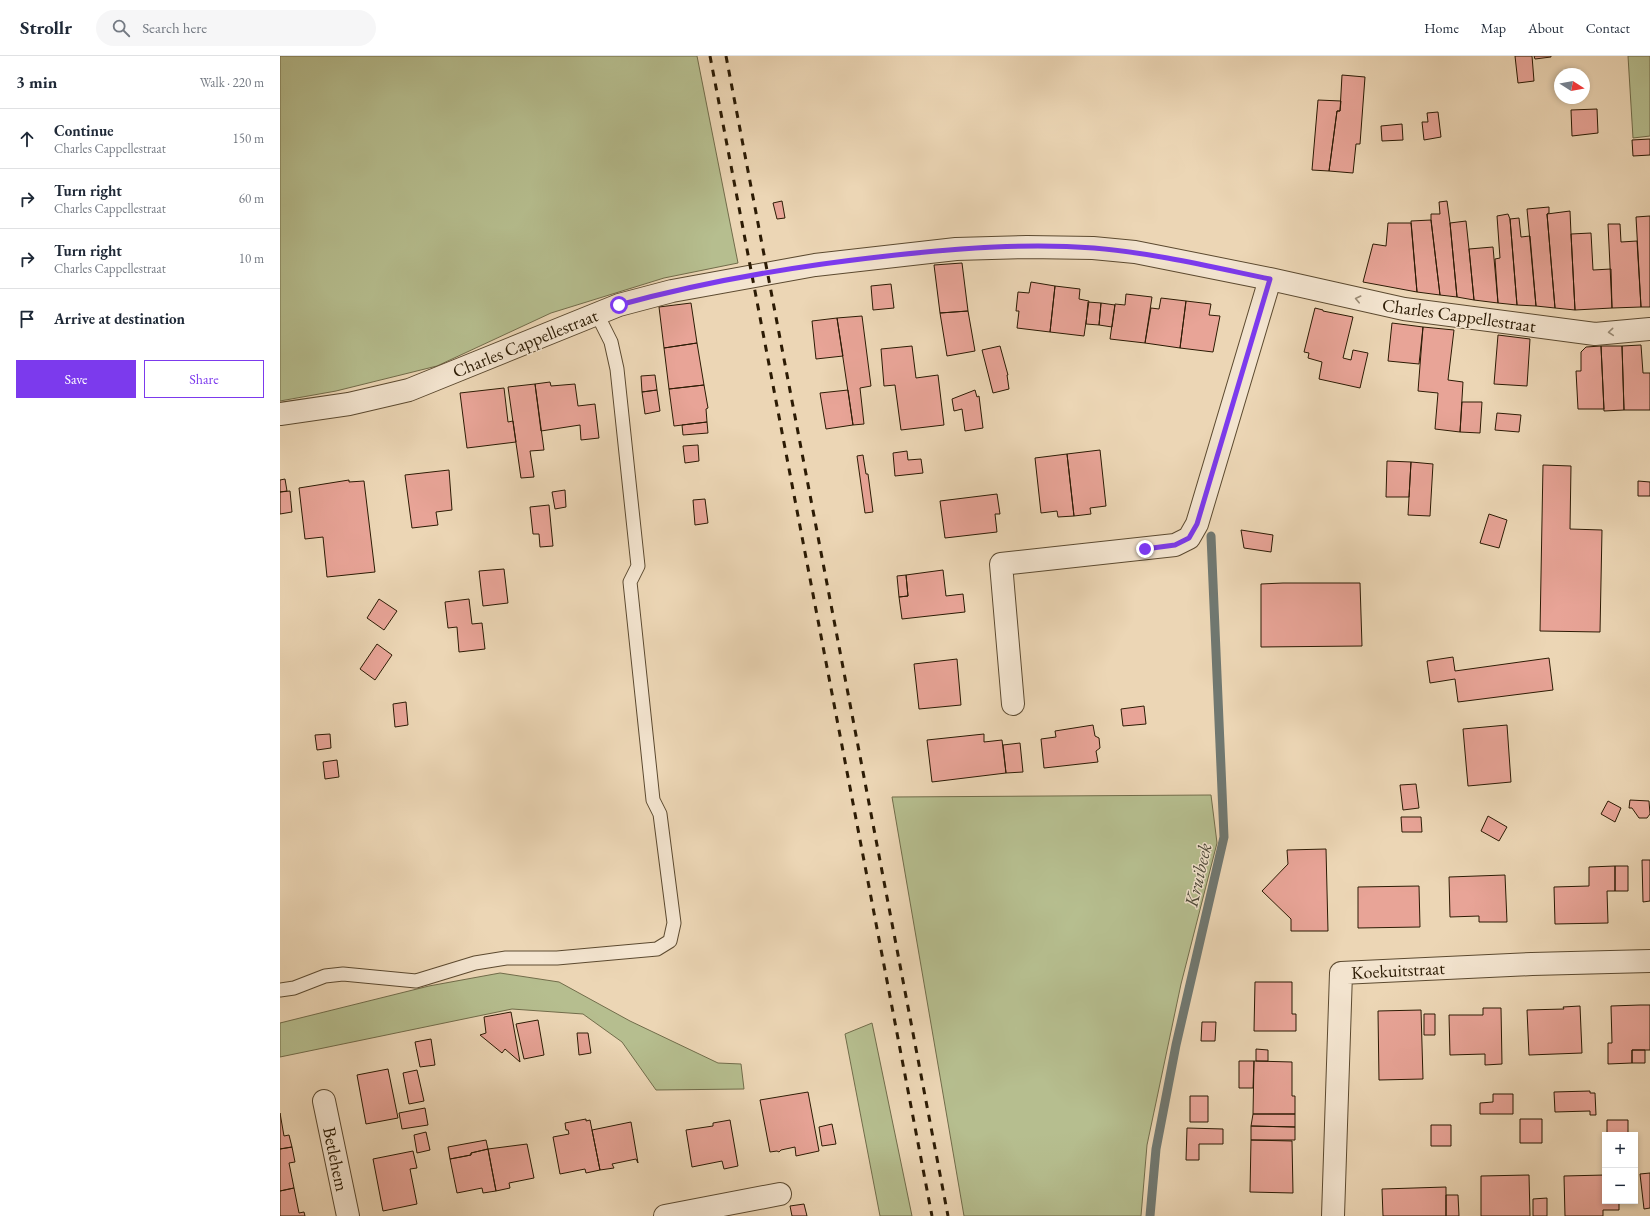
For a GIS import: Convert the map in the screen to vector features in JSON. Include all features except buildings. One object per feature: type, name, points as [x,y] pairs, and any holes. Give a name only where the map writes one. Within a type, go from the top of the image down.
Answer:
[{"type":"street","name":"Charles Cappellestraat","points":[[280,414],[349,404],[409,390],[619,305],[672,291],[723,280],[815,264],[956,249],[1027,246],[1114,250],[1170,259],[1270,279],[1404,310],[1594,334],[1650,329]]},
{"type":"street","points":[[1013,704],[1001,564],[1175,545],[1189,538],[1197,524],[1270,279]]},
{"type":"street","name":"Koekuitstraat","points":[[1333,1216],[1341,973],[1532,964],[1650,962]]},
{"type":"street","name":"Betlehem","points":[[324,1101],[348,1216]]},
{"type":"street","points":[[665,1216],[780,1194]]},
{"type":"lane","points":[[280,990],[294,988],[325,976],[343,974],[416,981],[475,962],[506,958],[557,958],[657,948],[670,942],[674,922],[660,814],[653,800],[630,582],[638,566],[617,369],[611,342],[597,314]]},
{"type":"green space","points":[[280,56],[697,56],[738,263],[664,278],[551,313],[437,366],[336,391],[280,401]]},
{"type":"green space","points":[[1628,56],[1650,56],[1650,136],[1633,138]]},
{"type":"green space","points":[[1211,795],[1217,843],[1181,984],[1147,1145],[1141,1216],[964,1216],[892,797]]},
{"type":"green space","points":[[500,973],[559,982],[630,1021],[718,1063],[741,1064],[744,1089],[656,1090],[622,1042],[583,1014],[512,1009],[280,1057],[280,1023],[429,986]]},
{"type":"green space","points":[[872,1023],[912,1216],[880,1216],[845,1034]]},
{"type":"waterway","name":"Kruibeek","points":[[1150,1216],[1156,1149],[1176,1045],[1224,837],[1211,536]]},
{"type":"railway","points":[[710,56],[932,1216]]},
{"type":"railway","points":[[726,56],[948,1216]]},
{"type":"route","points":[[619,305],[672,291],[723,280],[815,264],[956,249],[1027,246],[1093,248],[1135,252],[1270,279],[1197,524],[1189,538],[1175,545],[1145,549]]}]
